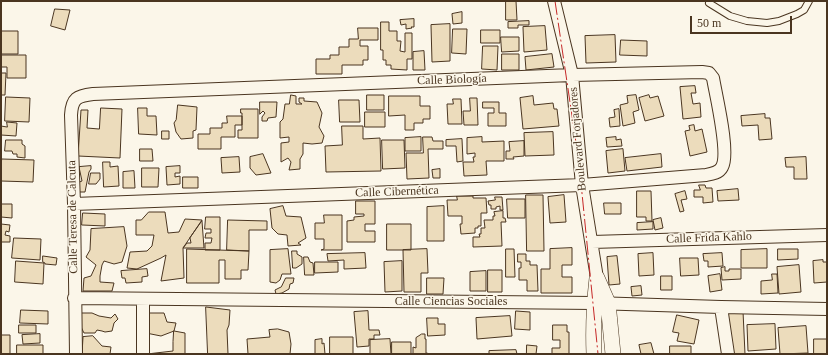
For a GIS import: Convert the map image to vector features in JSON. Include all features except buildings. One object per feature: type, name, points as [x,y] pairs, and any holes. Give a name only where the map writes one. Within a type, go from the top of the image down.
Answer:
[{"type":"street","name":"Boulevard Forjadores","points":[[554,1],[572,75],[582,185],[601,303],[613,354]]},
{"type":"street","name":"Calle Biología","points":[[93,94],[572,75],[702,72],[709,73],[713,78],[723,132],[724,161],[719,171]]},
{"type":"street","name":"Calle Teresa de Calcuta","points":[[76,354],[74,298],[74,204],[71,121],[72,107],[77,98],[83,95],[93,94]]},
{"type":"street","name":"Calle Cibernética","points":[[74,204],[582,185],[706,175],[714,174],[719,171]]},
{"type":"street","name":"Calle Frida Kahlo","points":[[592,242],[827,235]]},
{"type":"street","name":"Calle Ciencias Sociales","points":[[74,298],[143,300],[601,303],[720,308],[827,309]]},
{"type":"street","points":[[142,354],[143,300]]},
{"type":"street","name":"Boulevard Forjadores","points":[[594,354],[593,338],[601,303]]},
{"type":"street","points":[[720,308],[728,354]]},
{"type":"lane","points":[[709,3],[730,16],[747,21],[767,23],[779,21],[797,14],[804,10],[809,1]]},
{"type":"power","points":[[555,1],[579,163],[598,354]]}]
